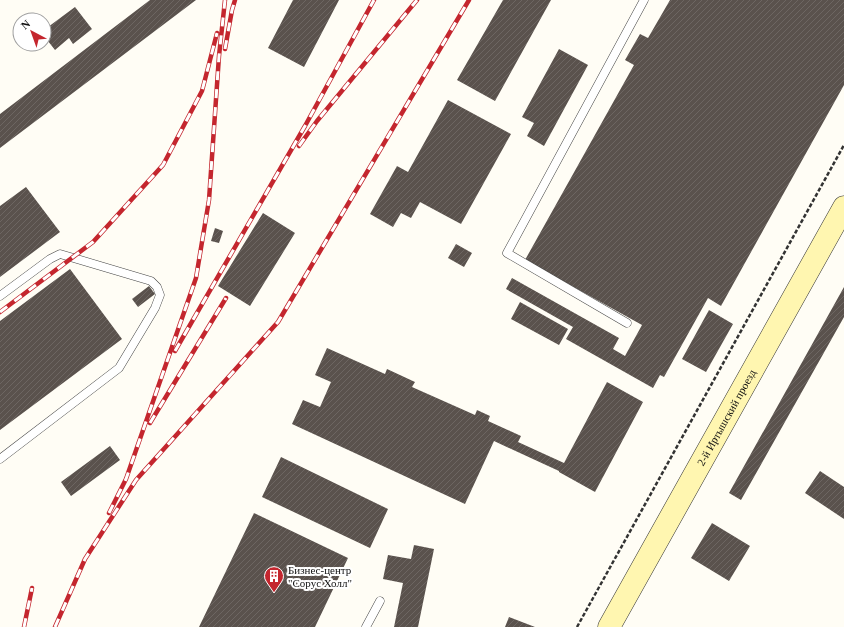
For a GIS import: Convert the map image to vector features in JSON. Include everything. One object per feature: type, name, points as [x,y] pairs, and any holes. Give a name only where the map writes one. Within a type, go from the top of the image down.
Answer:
[{"type":"main road","name":"2-й Иртышский проезд","points":[[609,627],[844,207]]},
{"type":"lane","points":[[627,323],[506,253],[644,0]]},
{"type":"lane","points":[[0,296],[50,259],[60,254],[151,281],[157,287],[160,295],[156,308],[118,368],[0,459]]},
{"type":"lane","points":[[366,627],[380,601]]},
{"type":"path","points":[[577,627],[844,145]]},
{"type":"building","points":[[150,0],[196,0],[0,148],[0,114]]},
{"type":"building","points":[[293,0],[339,0],[304,67],[268,48]]},
{"type":"building","points":[[503,0],[551,0],[495,101],[457,80]]},
{"type":"building","points":[[670,0],[844,0],[844,85],[721,306],[708,298],[664,377],[660,375],[653,388],[566,339],[573,327],[506,289],[512,278],[619,338],[613,349],[625,356],[642,325],[525,260],[634,65],[625,60],[640,34],[648,38]]},
{"type":"building","points":[[75,7],[92,29],[73,44],[69,38],[55,50],[52,46],[52,24]]},
{"type":"building","points":[[559,49],[588,65],[544,146],[527,136],[534,123],[522,117]]},
{"type":"building","points":[[448,100],[511,134],[461,224],[420,202],[411,218],[401,213],[393,227],[370,214],[397,166],[408,172]]},
{"type":"building","points":[[26,187],[60,232],[0,277],[0,206]]},
{"type":"building","points":[[263,213],[295,233],[250,306],[218,286]]},
{"type":"building","points":[[215,228],[223,231],[219,243],[211,241]]},
{"type":"building","points":[[456,244],[472,253],[464,267],[448,258]]},
{"type":"building","points":[[70,269],[122,339],[0,430],[0,321]]},
{"type":"building","points":[[149,286],[155,294],[138,307],[132,299]]},
{"type":"building","points":[[844,287],[844,317],[741,500],[729,493]]},
{"type":"building","points":[[520,302],[568,329],[559,345],[511,319]]},
{"type":"building","points":[[709,310],[733,324],[706,372],[682,359]]},
{"type":"building","points":[[327,348],[385,374],[387,369],[415,382],[412,387],[475,415],[477,410],[490,416],[488,421],[521,436],[518,442],[564,463],[607,382],[643,402],[595,492],[559,471],[494,441],[465,504],[292,424],[303,400],[320,407],[331,382],[315,375]]},
{"type":"building","points":[[110,446],[120,460],[71,496],[61,482]]},
{"type":"building","points":[[281,457],[388,509],[370,548],[262,497]]},
{"type":"building","points":[[820,471],[844,487],[844,519],[805,493]]},
{"type":"building","name":"Бизнес-центр \"Сорус Холл\"","points":[[254,513],[348,558],[315,627],[199,627]]},
{"type":"building","points":[[712,523],[750,546],[729,581],[691,558]]},
{"type":"building","points":[[414,545],[434,549],[418,627],[394,627],[403,583],[383,579],[388,555],[411,559]]},
{"type":"building","points":[[509,617],[535,627],[505,627]]},
{"type":"railway","points":[[109,513],[126,479],[196,278],[209,200],[219,56],[225,0]]},
{"type":"railway","points":[[225,49],[235,0]]},
{"type":"railway","points":[[175,351],[305,126],[374,0]]},
{"type":"railway","points":[[299,146],[317,121],[417,0]]},
{"type":"railway","points":[[55,627],[85,559],[136,480],[278,322],[469,0]]},
{"type":"railway","points":[[0,312],[93,242],[163,165],[202,91],[217,33]]},
{"type":"railway","points":[[150,423],[226,298]]},
{"type":"railway","points":[[24,627],[32,588]]},
{"type":"place","name":"Бизнес-центр \"Сорус Холл\"","points":[[274,593]]}]
